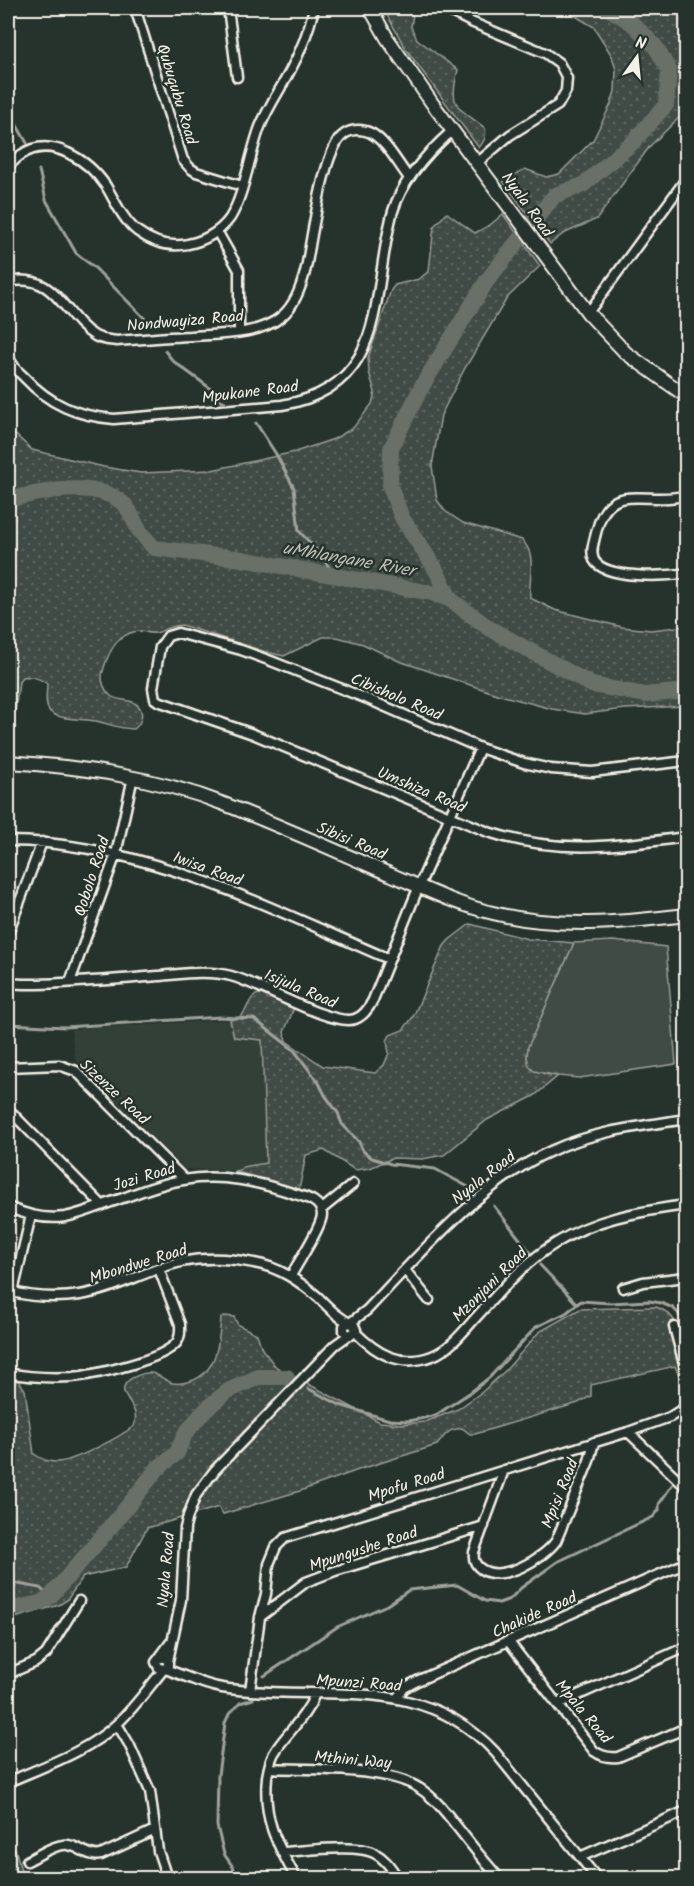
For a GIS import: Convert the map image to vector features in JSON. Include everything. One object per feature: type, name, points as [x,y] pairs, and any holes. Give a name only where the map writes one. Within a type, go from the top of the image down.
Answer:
[{"type":"street","name":"Qubuqubu Road","points":[[135,8],[183,160],[196,172],[242,186]]},
{"type":"street","points":[[228,8],[237,76]]},
{"type":"street","points":[[8,167],[24,153],[44,148],[59,150],[90,168],[105,185],[129,223],[137,231],[165,245],[184,245],[200,241],[217,231],[230,217],[263,119],[292,68],[310,27],[314,8]]},
{"type":"street","name":"Nyala Road","points":[[370,8],[396,52],[588,313],[626,353],[687,396]]},
{"type":"street","points":[[443,8],[545,53],[559,63],[567,78],[566,91],[558,105],[510,135],[477,163]]},
{"type":"street","name":"Nondwayiza Road","points":[[8,282],[22,280],[47,288],[63,301],[82,326],[102,339],[117,341],[239,332],[264,327],[288,310],[295,300],[305,269],[323,182],[331,157],[341,137],[354,130],[374,135],[409,178]]},
{"type":"street","name":"Mpukane Road","points":[[8,360],[45,397],[68,409],[100,418],[114,419],[282,405],[313,397],[327,390],[344,377],[367,340],[394,210],[409,178],[430,151],[452,130]]},
{"type":"street","points":[[588,313],[687,179]]},
{"type":"street","points":[[217,231],[239,274],[239,332]]},
{"type":"street","points":[[687,495],[675,498],[629,498],[615,501],[604,511],[592,548],[595,563],[605,570],[656,576],[687,573]]},
{"type":"street","name":"Cibisholo Road","points":[[158,702],[155,699],[153,688],[160,647],[168,636],[178,633],[272,661],[370,700],[480,748],[524,762],[573,772],[610,771],[687,761]]},
{"type":"street","name":"Umshiza Road","points":[[158,702],[253,734],[507,838],[552,846],[607,847],[687,837]]},
{"type":"street","name":"Isijula Road","points":[[8,983],[35,984],[190,973],[220,974],[254,984],[330,1017],[353,1020],[365,1013],[369,1006],[480,748]]},
{"type":"street","name":"Sibisi Road","points":[[8,762],[77,768],[133,777],[223,804],[457,902],[494,913],[549,923],[594,924],[687,915]]},
{"type":"street","name":"Qobolo Road","points":[[70,982],[116,854],[133,777]]},
{"type":"street","name":"Iwisa Road","points":[[8,841],[87,847],[168,869],[220,888],[389,959]]},
{"type":"street","points":[[8,933],[42,842]]},
{"type":"street","name":"Sizenze Road","points":[[8,1067],[59,1065],[76,1071],[184,1179]]},
{"type":"street","points":[[8,1109],[102,1205]]},
{"type":"street","name":"Nyala Road","points":[[8,1780],[69,1755],[99,1737],[117,1724],[149,1687],[164,1664],[173,1637],[181,1600],[185,1528],[196,1495],[215,1470],[349,1328],[475,1201],[499,1181],[554,1149],[631,1128],[687,1119]]},
{"type":"street","name":"Jozi Road","points":[[8,1206],[31,1215],[64,1217],[184,1179],[223,1178],[269,1185],[313,1201],[321,1210]]},
{"type":"street","points":[[291,1276],[320,1220],[321,1210],[353,1184]]},
{"type":"street","name":"Mzonjani Road","points":[[349,1328],[384,1355],[404,1359],[431,1356],[446,1347],[465,1329],[525,1265],[557,1242],[614,1217],[687,1205]]},
{"type":"street","points":[[10,1291],[31,1215]]},
{"type":"street","name":"Mbondwe Road","points":[[10,1291],[43,1297],[79,1295],[115,1286],[180,1263],[215,1259],[256,1263],[291,1276],[317,1296],[349,1328]]},
{"type":"street","points":[[8,1373],[72,1377],[101,1372],[146,1359],[174,1345],[180,1333],[180,1324],[159,1269]]},
{"type":"street","points":[[405,1270],[429,1300]]},
{"type":"street","points":[[623,1288],[642,1282],[687,1277]]},
{"type":"street","points":[[674,1327],[687,1371]]},
{"type":"street","name":"Mpofu Road","points":[[250,1691],[272,1553],[285,1538],[628,1432],[670,1417],[687,1407]]},
{"type":"street","points":[[628,1432],[687,1487]]},
{"type":"street","name":"Mpisi Road","points":[[504,1470],[473,1559],[483,1570],[501,1574],[550,1550],[562,1529],[589,1461],[594,1442]]},
{"type":"street","name":"Mpungushe Road","points":[[260,1617],[306,1582],[484,1526]]},
{"type":"street","name":"Chakide Road","points":[[397,1698],[404,1688],[417,1681],[687,1563]]},
{"type":"street","points":[[8,1674],[36,1662],[46,1654],[79,1600]]},
{"type":"street","name":"Mpala Road","points":[[509,1642],[594,1751],[609,1758],[618,1757],[687,1728]]},
{"type":"street","points":[[558,1704],[687,1647]]},
{"type":"street","name":"Mpunzi Road","points":[[164,1664],[189,1677],[214,1686],[250,1691],[397,1698],[448,1715],[467,1725],[482,1738],[597,1878]]},
{"type":"street","points":[[296,1878],[273,1836],[266,1800],[268,1768],[273,1754],[307,1711],[315,1694]]},
{"type":"street","points":[[117,1724],[150,1791],[158,1851],[167,1878]]},
{"type":"street","name":"Mthini Way","points":[[268,1768],[365,1773],[409,1782],[439,1805],[499,1878]]},
{"type":"street","points":[[580,1857],[687,1811]]},
{"type":"street","points":[[27,1861],[63,1845],[79,1848],[95,1856],[101,1855],[155,1830]]},
{"type":"street","points":[[282,1852],[367,1850],[383,1858],[398,1878]]},
{"type":"shaded area","points":[[383,8],[414,8],[411,27],[417,39],[458,70],[454,92],[457,105],[485,128],[485,139],[479,148],[406,49]]},
{"type":"shaded area","points":[[562,8],[686,8],[686,111],[650,146],[597,219],[563,234],[550,244],[503,181],[525,169],[546,177],[559,174],[593,140],[615,91],[616,70],[612,56],[594,27]]},
{"type":"shaded area","points":[[447,213],[475,233],[490,225],[503,214],[540,266],[507,298],[465,368],[441,415],[432,466],[437,500],[445,511],[463,523],[522,540],[527,546],[531,560],[530,598],[555,610],[622,627],[651,630],[686,626],[686,706],[625,709],[585,714],[552,709],[500,695],[399,661],[363,644],[337,637],[323,637],[284,656],[182,625],[157,633],[134,632],[121,639],[111,650],[102,674],[103,684],[111,696],[130,701],[140,708],[141,720],[134,729],[54,715],[47,706],[47,684],[31,677],[22,677],[19,682],[15,712],[8,715],[8,431],[32,450],[141,473],[212,470],[295,452],[334,439],[353,428],[372,404],[375,392],[369,372],[368,358],[391,290],[395,285],[419,279],[429,271],[434,226]]},
{"type":"shaded area","points":[[470,924],[528,939],[574,943],[528,1047],[527,1057],[544,1074],[558,1076],[534,1096],[487,1120],[444,1155],[422,1159],[393,1158],[370,1168],[355,1170],[324,1150],[306,1155],[299,1190],[234,1171],[266,1163],[262,1040],[234,1037],[230,1020],[242,1015],[254,996],[267,995],[294,1008],[284,1032],[286,1041],[323,1066],[375,1073],[384,1065],[389,1053],[387,1041],[390,1035],[403,1030],[413,1017],[444,946]]},
{"type":"shaded area","points":[[613,941],[666,947],[676,1064],[579,1078],[534,1071],[529,1066],[528,1047],[574,943]]},
{"type":"shaded area","points":[[230,1020],[234,1037],[262,1039],[266,1164],[243,1167],[234,1171],[184,1169],[75,1059],[71,1029]]},
{"type":"shaded area","points":[[656,1307],[671,1316],[686,1334],[686,1384],[680,1378],[675,1366],[591,1385],[591,1396],[578,1403],[475,1434],[470,1434],[462,1428],[452,1430],[437,1445],[300,1491],[223,1514],[219,1507],[147,1528],[126,1567],[83,1577],[67,1600],[59,1605],[8,1620],[8,1380],[19,1381],[25,1390],[34,1454],[47,1461],[63,1461],[96,1448],[134,1426],[135,1412],[124,1393],[126,1383],[131,1379],[141,1374],[151,1373],[170,1382],[180,1383],[200,1377],[215,1356],[221,1318],[234,1317],[238,1325],[257,1334],[262,1349],[276,1367],[380,1422],[401,1424],[425,1422],[458,1409],[482,1392],[506,1370],[539,1332],[580,1309]]},
{"type":"shaded area","points":[[15,1848],[23,1878],[8,1878],[8,1851]]},
{"type":"waterway","points":[[451,600],[435,568],[402,518],[390,486],[391,448],[422,386],[486,282],[537,217],[555,195],[583,185],[632,143],[666,105],[669,70],[655,46],[632,23],[608,8]]},
{"type":"waterway","points":[[8,110],[27,143]]},
{"type":"waterway","points":[[39,170],[46,200],[76,253],[95,268],[151,325]]},
{"type":"waterway","points":[[165,351],[173,361],[218,394],[220,400],[225,402]]},
{"type":"waterway","points":[[256,423],[294,488],[299,531],[335,575]]},
{"type":"waterway","name":"uMhlangane River","points":[[8,500],[68,489],[100,492],[125,505],[139,530],[154,548],[242,559],[432,593],[451,600],[489,628],[592,685],[646,695],[686,691]]},
{"type":"waterway","points":[[8,1024],[65,1027],[220,1017],[254,1019],[294,1050],[319,1083],[338,1113],[342,1124],[359,1142],[363,1151],[372,1158],[391,1164],[435,1169],[472,1189]]},
{"type":"waterway","points":[[494,1206],[530,1252]]},
{"type":"waterway","points":[[540,1265],[577,1304]]},
{"type":"waterway","points":[[309,1389],[340,1405],[390,1420],[408,1421],[436,1415],[471,1392],[490,1377],[536,1327],[566,1313],[581,1301],[661,1303],[673,1308],[686,1327]]},
{"type":"waterway","points":[[8,1610],[40,1603],[50,1597],[158,1468],[177,1453],[185,1434],[213,1403],[228,1391],[258,1377],[287,1377]]},
{"type":"waterway","points":[[682,1472],[686,1469]]},
{"type":"waterway","points":[[264,1676],[337,1627],[387,1605],[409,1590],[457,1585],[485,1601],[499,1603],[510,1599],[521,1588],[557,1562],[653,1517],[672,1485]]},
{"type":"waterway","points":[[8,1582],[40,1588],[50,1597]]},
{"type":"waterway","points":[[237,1878],[224,1854],[217,1826],[218,1775],[225,1723],[229,1714],[240,1703],[253,1699]]}]
